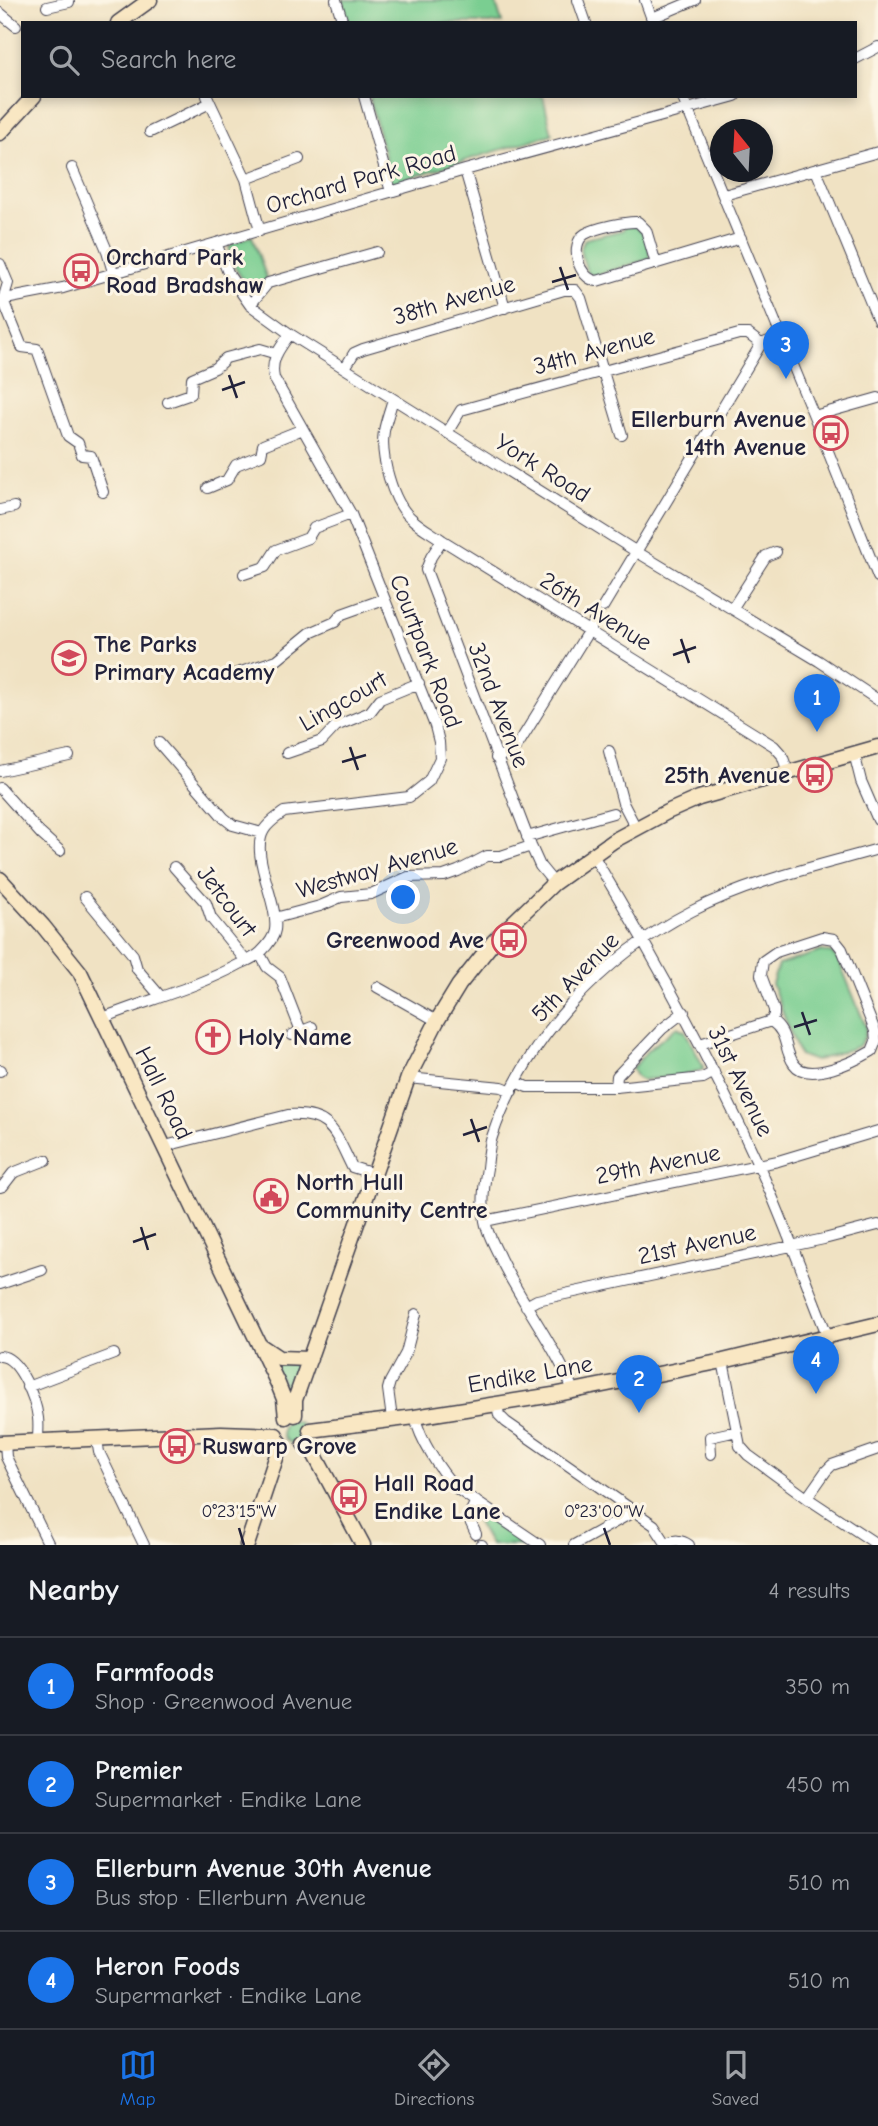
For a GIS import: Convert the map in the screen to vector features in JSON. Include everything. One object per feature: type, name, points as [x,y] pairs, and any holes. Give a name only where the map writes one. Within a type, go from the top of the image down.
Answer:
[{"type":"street","points":[[121,21],[150,0]]},
{"type":"street","points":[[336,0],[342,21]]},
{"type":"street","points":[[578,0],[585,21]]},
{"type":"street","points":[[645,0],[653,20],[695,0]]},
{"type":"street","points":[[47,7],[70,1]]},
{"type":"street","points":[[0,13],[16,26]]},
{"type":"street","points":[[857,59],[878,47]]},
{"type":"street","points":[[0,133],[32,98]]},
{"type":"street","points":[[364,98],[391,192]]},
{"type":"street","points":[[683,98],[878,577]]},
{"type":"street","name":"Orchard Park Road","points":[[2,300],[63,288],[465,170],[728,98]]},
{"type":"street","points":[[150,132],[209,100],[246,180],[260,231]]},
{"type":"street","points":[[724,195],[878,152]]},
{"type":"street","points":[[246,180],[299,159]]},
{"type":"street","points":[[72,168],[106,248],[113,272]]},
{"type":"street","points":[[465,170],[505,308]]},
{"type":"street","points":[[816,170],[878,320]]},
{"type":"street","points":[[656,264],[646,230],[638,222],[628,221],[585,234],[578,241],[576,251],[583,275],[589,280],[597,281],[656,264],[741,238]]},
{"type":"street","name":"York Road","points":[[216,243],[229,275],[250,305],[290,334],[637,552],[878,699]]},
{"type":"street","points":[[250,305],[268,283],[377,252]]},
{"type":"street","points":[[0,264],[8,283],[2,300],[22,347],[37,349],[68,436],[78,443],[82,455],[91,456],[103,492]]},
{"type":"street","name":"38th Avenue","points":[[345,368],[354,353],[363,349],[564,290],[575,290],[581,298],[602,371]]},
{"type":"street","points":[[168,402],[191,394],[192,378],[215,368],[226,358],[260,349],[277,354],[290,334]]},
{"type":"street","name":"34th Avenue","points":[[447,433],[461,410],[739,334],[748,334],[761,344]]},
{"type":"street","points":[[603,607],[761,344],[782,336]]},
{"type":"street","name":"Courtpark Road","points":[[262,833],[269,823],[284,812],[409,797],[429,781],[440,758],[439,742],[419,684],[351,514],[274,379],[272,367],[277,354]]},
{"type":"street","points":[[602,371],[622,435]]},
{"type":"street","points":[[814,416],[878,398]]},
{"type":"street","name":"26th Avenue","points":[[393,399],[384,432],[383,450],[392,486],[408,517],[442,541],[591,627],[774,746],[782,755],[788,772]]},
{"type":"street","points":[[208,488],[227,480],[236,465],[261,455],[263,445],[303,429]]},
{"type":"street","points":[[0,510],[14,507]]},
{"type":"street","points":[[244,574],[265,567],[276,550],[309,538],[314,527],[351,514]]},
{"type":"street","name":"32nd Avenue","points":[[442,541],[430,558],[426,570],[529,841],[540,866],[554,883]]},
{"type":"street","points":[[732,609],[766,556],[775,552]]},
{"type":"street","points":[[226,677],[277,660],[310,633],[335,622],[342,614],[384,598]]},
{"type":"street","points":[[496,758],[512,751],[519,743],[591,627]]},
{"type":"street","name":"Lingcourt","points":[[287,753],[323,741],[336,726],[370,712],[380,699],[419,684]]},
{"type":"street","points":[[103,1018],[213,978],[260,954],[273,938],[275,929],[260,847],[262,833],[233,825],[224,818],[159,743]]},
{"type":"street","points":[[290,1416],[408,1078],[459,985],[494,941],[554,883],[593,855],[667,812],[699,799],[878,747]]},
{"type":"street","points":[[609,751],[623,803],[636,828]]},
{"type":"street","points":[[853,753],[861,781],[878,820]]},
{"type":"street","points":[[0,771],[69,756]]},
{"type":"street","points":[[0,788],[60,851]]},
{"type":"street","name":"Westway Avenue","points":[[275,918],[320,906],[341,897],[371,894],[408,877],[444,876],[487,856],[501,856],[529,841],[609,817]]},
{"type":"street","name":"5th Avenue","points":[[573,1391],[562,1363],[526,1306],[498,1253],[485,1221],[484,1183],[491,1139],[514,1086],[534,1052],[561,1016],[600,975],[643,939],[692,911],[750,885],[878,849]]},
{"type":"street","name":"31st Avenue","points":[[593,855],[684,1012],[714,1072],[759,1166],[828,1337]]},
{"type":"street","name":"Jetcourt","points":[[174,867],[206,903],[211,918],[246,961]]},
{"type":"street","name":"Hall Road","points":[[0,879],[80,972],[260,1346],[290,1416]]},
{"type":"street","points":[[85,897],[133,955],[137,969],[161,997]]},
{"type":"street","points":[[700,1044],[771,1021],[774,1010],[761,975],[763,961],[776,952],[822,937],[834,939],[842,949],[875,1031],[875,1046],[861,1057],[817,1073],[803,1072],[794,1064],[780,1027],[771,1021]]},
{"type":"street","points":[[260,954],[267,967],[280,977],[296,1033],[312,1027]]},
{"type":"street","points":[[377,987],[437,1021]]},
{"type":"street","points":[[616,1087],[617,1076],[662,1029],[684,1012]]},
{"type":"street","points":[[408,1078],[502,1087],[616,1087],[703,1079],[714,1072]]},
{"type":"street","points":[[165,1146],[288,1115],[306,1114],[321,1119],[334,1132],[352,1167],[374,1174]]},
{"type":"street","name":"29th Avenue","points":[[485,1221],[759,1166],[878,1131]]},
{"type":"street","points":[[0,1187],[13,1173],[46,1160]]},
{"type":"street","name":"21st Avenue","points":[[526,1306],[537,1300],[878,1225]]},
{"type":"street","points":[[0,1284],[42,1270]]},
{"type":"street","points":[[392,1419],[388,1389],[406,1353],[416,1314]]},
{"type":"street","name":"Endike Lane","points":[[307,1437],[392,1419],[573,1391],[723,1362],[878,1324]]},
{"type":"street","points":[[260,1346],[279,1358],[310,1359]]},
{"type":"street","points":[[27,1387],[114,1354]]},
{"type":"street","points":[[0,1356],[7,1356],[17,1365],[27,1387],[38,1416],[38,1440]]},
{"type":"street","points":[[723,1362],[740,1446],[807,1499],[878,1545]]},
{"type":"street","points":[[497,1404],[499,1415],[506,1422],[635,1511],[653,1525],[666,1544],[683,1541],[688,1545]]},
{"type":"street","points":[[247,1545],[279,1439],[277,1427],[280,1421],[290,1416],[302,1418],[307,1423],[307,1437],[311,1448],[363,1545]]},
{"type":"street","points":[[415,1417],[418,1428],[445,1476],[456,1488],[540,1545]]},
{"type":"street","points":[[711,1454],[709,1437],[737,1431]]},
{"type":"street","points":[[49,1545],[5,1457],[2,1443],[221,1433],[279,1439],[289,1448],[297,1448],[307,1437]]},
{"type":"street","points":[[97,1440],[99,1452],[144,1545]]},
{"type":"street","points":[[807,1499],[832,1465],[878,1448]]},
{"type":"street","points":[[476,1501],[468,1517],[476,1534]]},
{"type":"street","points":[[574,1545],[635,1511]]},
{"type":"green space","points":[[343,0],[495,0],[501,21],[348,21]]},
{"type":"green space","points":[[370,98],[543,98],[552,134],[392,183]]},
{"type":"green space","points":[[626,225],[637,228],[645,236],[649,259],[593,276],[587,272],[580,250],[585,239],[623,230]]},
{"type":"green space","points":[[252,236],[267,279],[258,290],[253,291],[231,259],[229,247],[234,242]]},
{"type":"green space","points":[[822,951],[833,954],[839,961],[866,1027],[865,1036],[859,1046],[815,1061],[799,1055],[772,984],[778,965]]},
{"type":"green space","points":[[677,1027],[685,1031],[703,1070],[684,1076],[641,1080],[637,1078],[632,1069],[633,1065]]},
{"type":"green space","points":[[267,1356],[299,1365],[301,1369],[292,1389],[285,1386]]},
{"type":"green space","points":[[293,1421],[301,1424],[304,1432],[301,1440],[293,1443],[285,1440],[282,1432],[285,1424]]},
{"type":"green space","points":[[482,1512],[529,1545],[490,1545],[474,1517]]},
{"type":"place","name":"Orchard Park Road Bradshaw","points":[[81,271]]},
{"type":"place","name":"Ellerburn Avenue 30th Avenue","points":[[786,379]]},
{"type":"place","name":"Ellerburn Avenue 14th Avenue","points":[[831,433]]},
{"type":"place","name":"The Parks Primary Academy","points":[[69,658]]},
{"type":"place","name":"Farmfoods","points":[[817,732]]},
{"type":"place","name":"25th Avenue","points":[[815,775]]},
{"type":"place","name":"Greenwood Ave","points":[[509,940]]},
{"type":"place","name":"Holy Name","points":[[213,1037]]},
{"type":"place","name":"North Hull Community Centre","points":[[271,1196]]},
{"type":"place","name":"Heron Foods","points":[[816,1394]]},
{"type":"place","name":"Premier","points":[[639,1413]]},
{"type":"place","name":"Ruswarp Grove","points":[[177,1446]]},
{"type":"place","name":"Hall Road Endike Lane","points":[[349,1497]]}]
